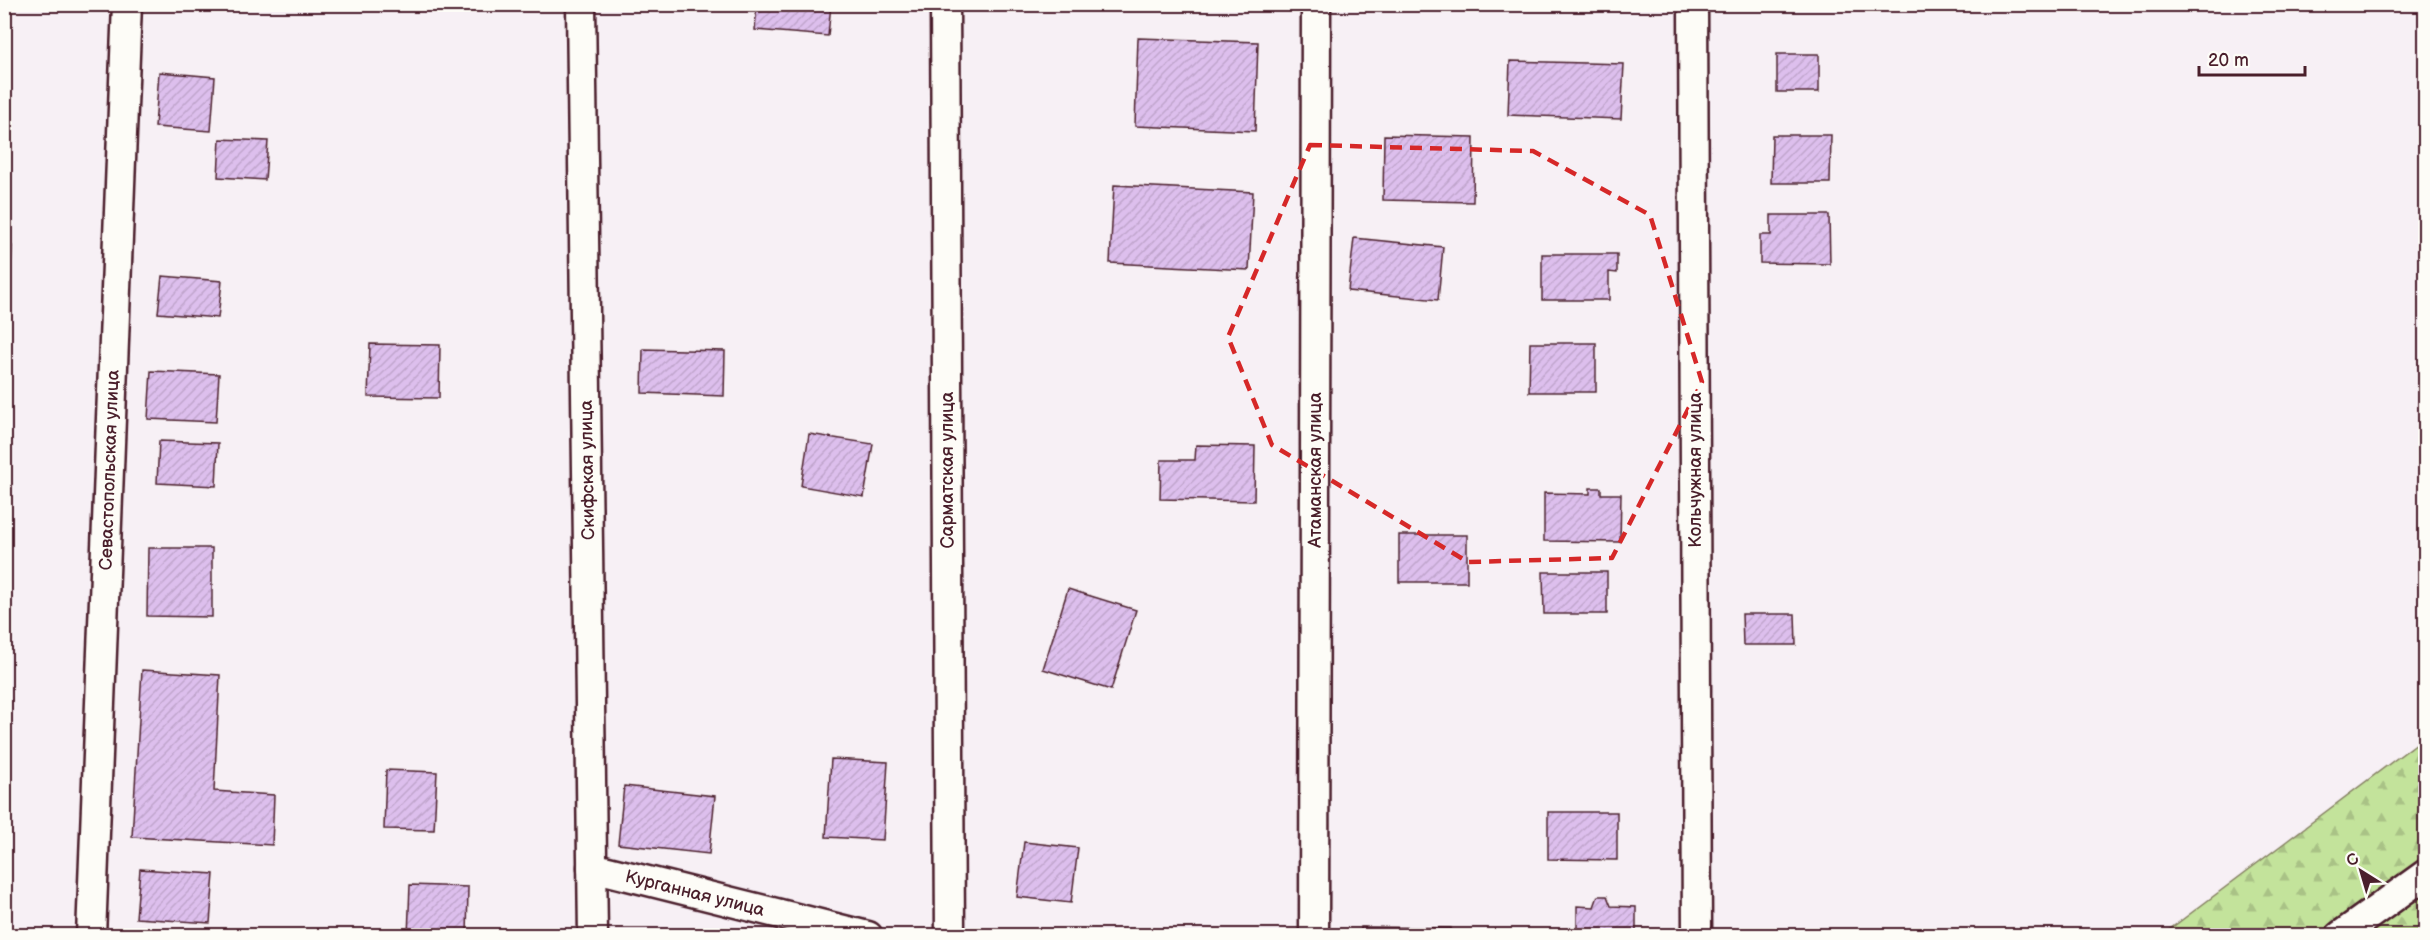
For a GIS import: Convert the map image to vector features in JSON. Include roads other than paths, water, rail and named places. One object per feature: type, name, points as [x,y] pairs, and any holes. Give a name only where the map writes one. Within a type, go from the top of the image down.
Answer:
[{"type":"street","name":"Севастопольская улица","points":[[91,936],[127,4]]},
{"type":"street","name":"Скифская улица","points":[[581,4],[593,936]]},
{"type":"street","name":"Сарматская улица","points":[[945,4],[950,936]]},
{"type":"street","name":"Атаманская улица","points":[[1314,936],[1316,4]]},
{"type":"street","name":"Кольчужная улица","points":[[1693,4],[1697,936]]},
{"type":"street","name":"Курганная улица","points":[[592,867],[868,936]]},
{"type":"street","points":[[2340,936],[2426,874]]}]
